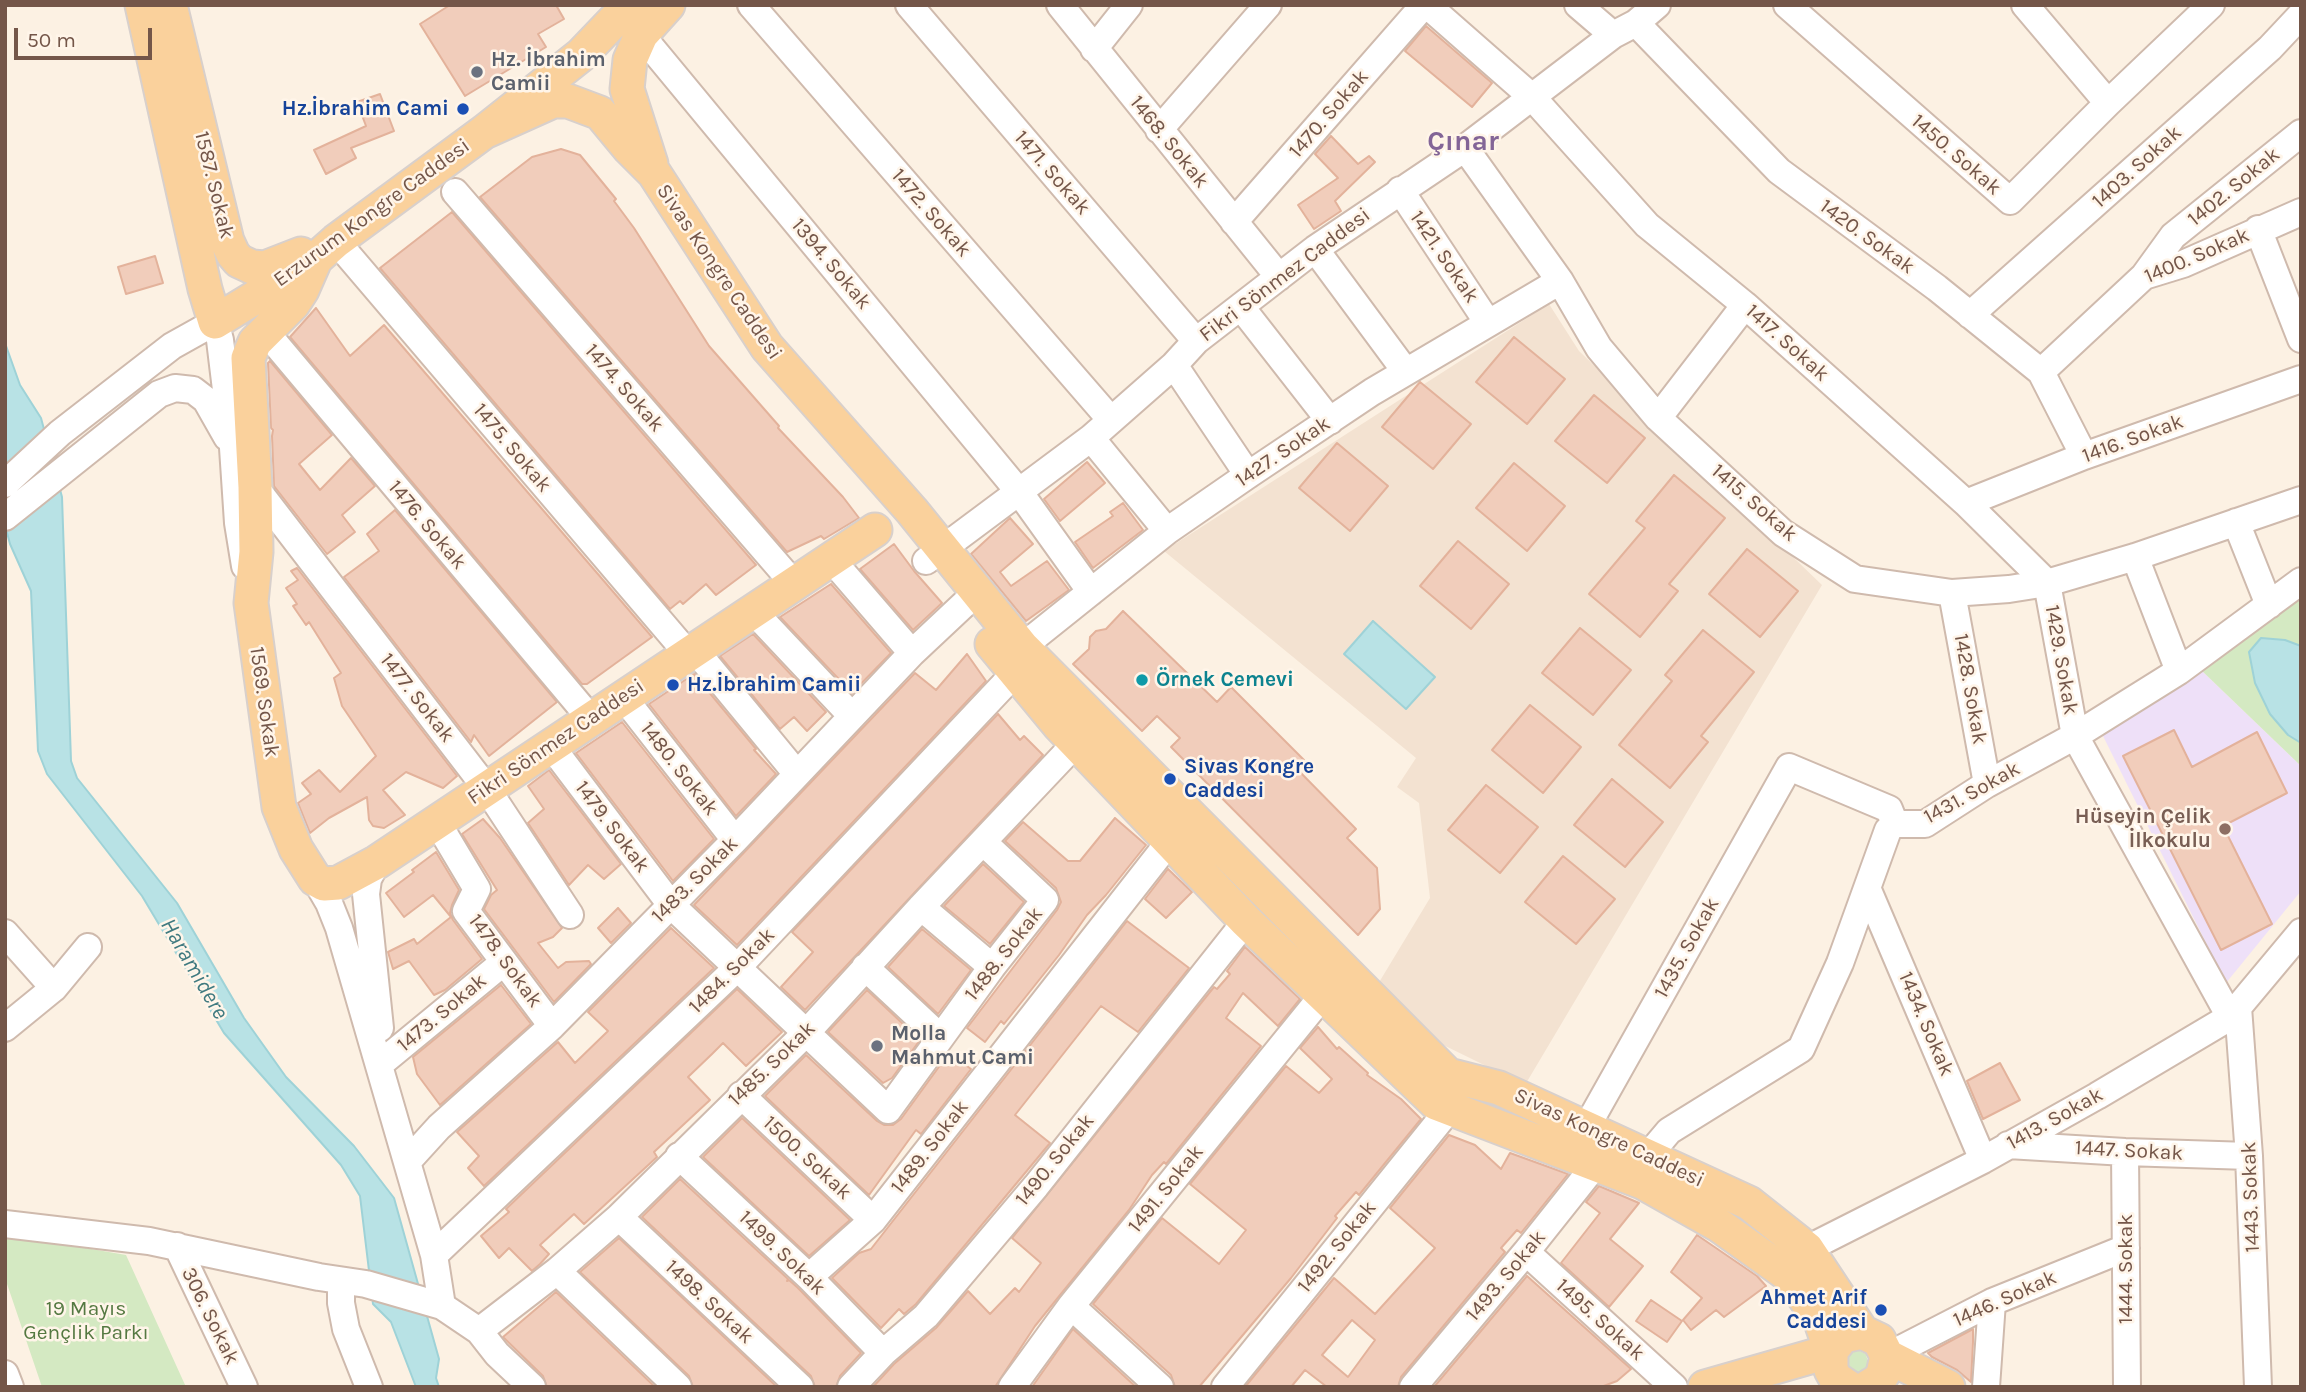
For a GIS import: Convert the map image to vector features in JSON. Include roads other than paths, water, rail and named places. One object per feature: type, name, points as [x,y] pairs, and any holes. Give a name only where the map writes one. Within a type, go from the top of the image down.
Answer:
[{"type":"main road","name":"1587. Sokak","points":[[142,5],[205,289],[215,322]]},
{"type":"main road","name":"1587. Sokak","points":[[170,5],[227,241],[233,254],[239,261],[252,267],[265,268],[326,250]]},
{"type":"main road","name":"Erzurum Kongre Caddesi","points":[[215,322],[326,250],[484,132],[627,15],[668,5]]},
{"type":"main road","name":"Sivas Kongre Caddesi","points":[[627,15],[630,61],[627,89],[654,173]]},
{"type":"main road","name":"Sivas Kongre Caddesi","points":[[484,132],[536,107],[553,102],[568,101],[600,113],[654,173],[767,347],[869,464],[934,555],[1018,660],[1076,743],[1246,921],[1436,1103],[1642,1182],[1709,1219],[1790,1276],[1821,1322],[1831,1351]]},
{"type":"main road","points":[[251,603],[256,552],[248,358],[264,330],[293,304],[326,250]]},
{"type":"main road","points":[[869,464],[877,500],[875,530]]},
{"type":"main road","name":"Sivas Kongre Caddesi","points":[[875,530],[890,530],[902,534],[934,555]]},
{"type":"main road","name":"Fikri Sönmez Caddesi","points":[[314,879],[324,884],[338,883],[377,862],[875,530]]},
{"type":"main road","name":"1569. Sokak","points":[[251,603],[279,807],[296,849],[314,879]]},
{"type":"main road","name":"Sivas Kongre Caddesi","points":[[1018,660],[1448,1074],[1499,1088],[1749,1203],[1807,1249],[1863,1332]]},
{"type":"main road","points":[[1848,1387],[1836,1379],[1831,1370],[1831,1351],[1843,1335],[1863,1332],[1878,1340],[1887,1356],[1948,1387]]},
{"type":"main road","points":[[1705,1387],[1831,1351]]},
{"type":"main road","points":[[1868,1387],[1883,1374],[1887,1356]]},
{"type":"street","name":"1472. Sokak","points":[[751,5],[1111,420]]},
{"type":"street","name":"1471. Sokak","points":[[908,5],[1196,341]]},
{"type":"street","name":"1468. Sokak","points":[[1060,5],[1279,277]]},
{"type":"street","points":[[1094,49],[1129,5]]},
{"type":"street","points":[[1159,130],[1268,5]]},
{"type":"street","name":"1417. Sokak","points":[[1425,5],[1532,98],[1647,225],[1745,306],[1966,503],[2047,583]]},
{"type":"street","name":"1470. Sokak","points":[[1234,222],[1425,5]]},
{"type":"street","name":"1420. Sokak","points":[[1578,5],[1625,29],[1779,171],[2041,372],[2084,456]]},
{"type":"street","name":"Fikri Sönmez Caddesi","points":[[934,555],[1091,438],[1174,365],[1196,341],[1315,249],[1465,148],[1657,5]]},
{"type":"street","name":"1450. Sokak","points":[[1787,5],[2010,201],[2108,103],[2194,11]]},
{"type":"street","points":[[2025,5],[2108,103]]},
{"type":"street","name":"1394. Sokak","points":[[627,15],[1020,493],[1091,592]]},
{"type":"street","name":"1403. Sokak","points":[[1970,315],[2270,48],[2301,15]]},
{"type":"street","name":"1402. Sokak","points":[[2144,276],[2173,236],[2301,133]]},
{"type":"street","name":"1415. Sokak","points":[[1465,148],[1560,281],[1599,348],[1658,418],[1783,533],[1856,579],[1952,593],[2047,583],[2135,557],[2301,500]]},
{"type":"street","name":"1421. Sokak","points":[[1400,190],[1488,323]]},
{"type":"street","name":"1474. Sokak","points":[[455,192],[794,584]]},
{"type":"street","name":"1400. Sokak","points":[[2041,372],[2144,276],[2183,264],[2301,212]]},
{"type":"street","points":[[2258,229],[2301,339]]},
{"type":"street","points":[[1315,249],[1406,372]]},
{"type":"street","name":"1475. Sokak","points":[[326,250],[692,652],[797,774]]},
{"type":"street","name":"1427. Sokak","points":[[1018,660],[1091,592],[1167,531],[1406,372],[1560,281]]},
{"type":"street","points":[[1658,418],[1745,306]]},
{"type":"street","points":[[1241,307],[1329,421]]},
{"type":"street","name":"1569. Sokak","points":[[215,322],[220,340],[233,448],[238,523],[251,603]]},
{"type":"street","name":"Erzurum Kongre Caddesi","points":[[5,484],[70,425],[172,346],[215,322]]},
{"type":"street","name":"1476. Sokak","points":[[264,330],[591,719]]},
{"type":"street","points":[[1174,365],[1248,475]]},
{"type":"street","name":"1416. Sokak","points":[[1966,503],[2084,456],[2301,379]]},
{"type":"street","points":[[5,517],[159,394],[175,388],[193,390],[206,400],[233,448]]},
{"type":"street","points":[[1091,438],[1167,531]]},
{"type":"street","name":"1477. Sokak","points":[[255,487],[487,789],[570,915]]},
{"type":"street","points":[[2236,522],[2269,605]]},
{"type":"street","points":[[2135,557],[2179,671]]},
{"type":"street","points":[[831,559],[912,653]]},
{"type":"street","name":"1431. Sokak","points":[[1647,1157],[1669,1130],[1801,1049],[1840,963],[1888,831],[1895,824],[1925,824],[1987,784],[2075,736],[2179,671],[2301,581]]},
{"type":"street","name":"1429. Sokak","points":[[2047,583],[2075,736],[2234,1012]]},
{"type":"street","name":"1428. Sokak","points":[[1952,593],[1987,784]]},
{"type":"street","name":"1483. Sokak","points":[[408,1161],[439,1128],[552,1026],[735,840],[851,715],[969,599]]},
{"type":"street","points":[[753,611],[851,715]]},
{"type":"street","name":"1484. Sokak","points":[[434,1255],[737,968],[1018,660]]},
{"type":"street","name":"1480. Sokak","points":[[624,698],[735,840]]},
{"type":"street","name":"1485. Sokak","points":[[479,1331],[557,1271],[619,1217],[807,1032],[921,906],[1076,743]]},
{"type":"street","name":"1479. Sokak","points":[[551,746],[671,905],[888,1110]]},
{"type":"street","name":"1435. Sokak","points":[[1586,1128],[1789,767],[1889,809],[1895,824]]},
{"type":"street","name":"1478. Sokak","points":[[437,822],[477,889],[466,911],[552,1026]]},
{"type":"street","name":"1489. Sokak","points":[[808,1277],[873,1220],[1170,841]]},
{"type":"street","name":"1488. Sokak","points":[[888,1110],[992,967],[1045,900],[983,842]]},
{"type":"street","name":"1569. Sokak","points":[[377,862],[368,879],[366,894],[380,1011],[380,1064]]},
{"type":"street","name":"1569. Sokak","points":[[314,879],[329,902],[340,928],[408,1161],[434,1255],[435,1303]]},
{"type":"street","name":"1434. Sokak","points":[[1868,890],[1983,1160]]},
{"type":"street","points":[[921,906],[992,967]]},
{"type":"street","name":"1490. Sokak","points":[[851,1387],[883,1353],[926,1316],[1019,1206],[1246,921]]},
{"type":"street","name":"1413. Sokak","points":[[1780,1269],[1807,1249],[1983,1160],[2097,1096],[2234,1012],[2301,932]]},
{"type":"street","points":[[5,933],[54,988]]},
{"type":"street","points":[[5,1028],[54,988],[88,947]]},
{"type":"street","name":"1473. Sokak","points":[[380,1064],[504,962]]},
{"type":"street","points":[[865,967],[940,1037]]},
{"type":"street","name":"1491. Sokak","points":[[1015,1386],[1071,1306],[1324,994]]},
{"type":"street","name":"1443. Sokak","points":[[2234,1012],[2249,1156],[2258,1387]]},
{"type":"street","name":"1500. Sokak","points":[[741,1095],[873,1220]]},
{"type":"street","name":"1492. Sokak","points":[[1225,1387],[1450,1108]]},
{"type":"street","name":"1447. Sokak","points":[[2008,1145],[2249,1156]]},
{"type":"street","name":"1444. Sokak","points":[[2125,1152],[2127,1387]]},
{"type":"street","name":"1499. Sokak","points":[[679,1156],[808,1277],[883,1353]]},
{"type":"street","name":"1493. Sokak","points":[[1413,1387],[1527,1252],[1596,1164]]},
{"type":"street","name":"1498. Sokak","points":[[619,1217],[800,1387]]},
{"type":"street","points":[[5,1224],[177,1246],[435,1303],[479,1331],[532,1387]]},
{"type":"street","name":"306. Sokak","points":[[177,1246],[244,1387]]},
{"type":"street","name":"1446. Sokak","points":[[1887,1356],[1992,1302],[2126,1248]]},
{"type":"street","name":"1495. Sokak","points":[[1527,1252],[1674,1387]]},
{"type":"street","points":[[557,1271],[678,1387]]},
{"type":"street","points":[[354,1283],[341,1303],[346,1329],[369,1387]]},
{"type":"street","points":[[1986,1387],[1992,1302]]},
{"type":"street","points":[[1071,1306],[1160,1387]]},
{"type":"street","points":[[5,1374],[10,1387]]},
{"type":"water","name":"Haramidere","points":[[5,343],[20,385],[41,418],[62,497],[71,761],[77,778],[177,903],[244,1018],[286,1077],[354,1146],[394,1198],[439,1359],[436,1378],[439,1387],[416,1387],[391,1322],[373,1304],[360,1196],[341,1165],[224,1033],[142,896],[47,774],[38,751],[31,591],[10,544],[5,525]]},
{"type":"water","points":[[1373,621],[1435,677],[1406,709],[1344,654]]},
{"type":"water","points":[[2261,638],[2285,640],[2301,646],[2301,743],[2288,735],[2270,714],[2255,683],[2249,652]]},
{"type":"place","name":"Hz. İbrahim Camii","points":[[477,72]]},
{"type":"place","name":"Hz.İbrahim Cami","points":[[463,109]]},
{"type":"place","name":"Örnek Cemevi","points":[[1142,680]]},
{"type":"place","name":"Hz.İbrahim Camii","points":[[673,685]]},
{"type":"place","name":"Sivas Kongre Caddesi","points":[[1170,779]]},
{"type":"place","name":"Hüseyin Çelik İlkokulu","points":[[2225,829]]},
{"type":"place","name":"Molla Mahmut Cami","points":[[877,1046]]},
{"type":"place","name":"Ahmet Arif Caddesi","points":[[1881,1310]]},
{"type":"district","name":"Çınar","points":[[1463,142]]},
{"type":"park label","name":"19 Mayıs Gençlik Parkı","points":[[86,1321]]}]
